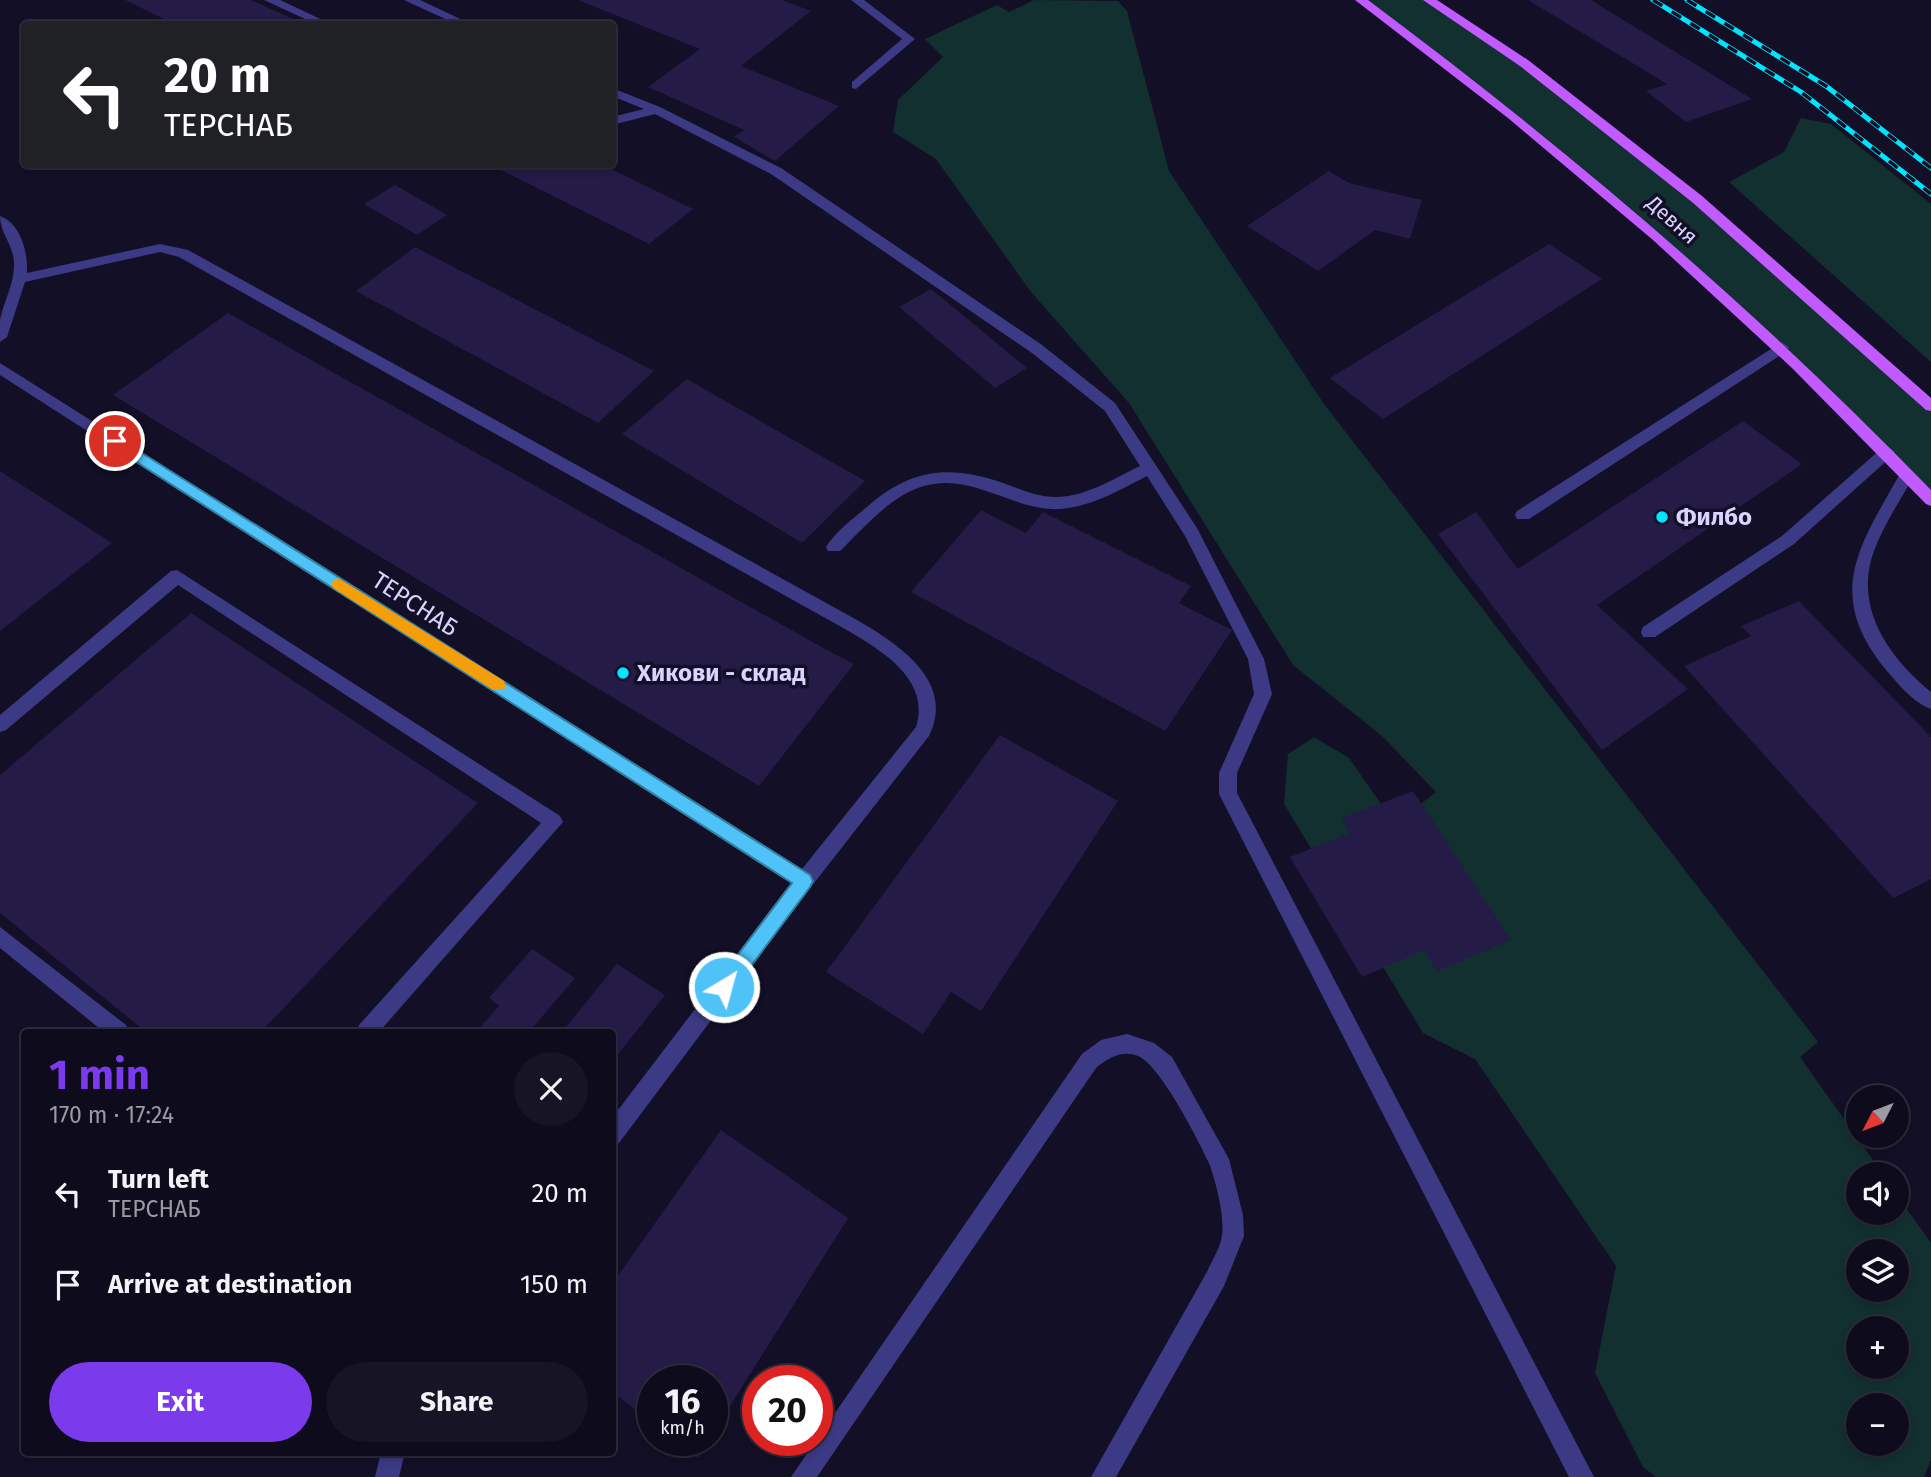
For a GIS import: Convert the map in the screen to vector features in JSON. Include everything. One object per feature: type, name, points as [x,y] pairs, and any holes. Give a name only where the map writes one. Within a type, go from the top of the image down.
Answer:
[{"type":"main road","name":"Девня","points":[[1361,0],[1479,87],[1613,196],[1782,347],[1931,500]]},
{"type":"main road","name":"Девня","points":[[1429,0],[1524,63],[1697,199],[1931,406]]},
{"type":"lane","points":[[270,0],[318,21]]},
{"type":"lane","points":[[410,0],[458,21]]},
{"type":"lane","points":[[856,0],[909,38],[856,85]]},
{"type":"lane","points":[[616,93],[776,171],[1037,349],[1111,407],[1191,532],[1256,659],[1263,694],[1228,773],[1228,794],[1583,1477]]},
{"type":"lane","points":[[616,120],[656,110]]},
{"type":"lane","points":[[0,220],[15,232],[21,256],[19,279],[0,337]]},
{"type":"lane","points":[[19,279],[160,248],[183,253],[877,640],[911,666],[924,691],[929,709],[923,731],[804,881],[616,1131]]},
{"type":"lane","points":[[1523,514],[1782,347]]},
{"type":"lane","name":"ТЕРСНАБ","points":[[0,368],[804,881]]},
{"type":"lane","points":[[1649,632],[1788,540],[1887,452]]},
{"type":"lane","points":[[834,547],[888,497],[913,482],[939,476],[967,477],[1029,498],[1058,504],[1088,497],[1149,468]]},
{"type":"lane","points":[[1907,474],[1863,558],[1857,586],[1863,617],[1882,653],[1912,687],[1931,702]]},
{"type":"lane","points":[[0,725],[177,576],[554,822],[369,1029]]},
{"type":"lane","points":[[0,936],[115,1029]]},
{"type":"lane","points":[[803,1477],[1088,1061],[1099,1051],[1114,1044],[1129,1043],[1155,1054],[1165,1064],[1218,1159],[1232,1215],[1233,1236],[1216,1278],[1102,1477]]},
{"type":"lane","points":[[387,1477],[392,1456]]},
{"type":"green space","points":[[1034,0],[1118,1],[1127,11],[1169,171],[1324,404],[1818,1042],[1800,1057],[1846,1122],[1846,1148],[1865,1148],[1874,1162],[1846,1162],[1846,1225],[1909,1225],[1909,1212],[1931,1243],[1931,1460],[1924,1477],[1656,1477],[1643,1467],[1595,1373],[1616,1266],[1475,1059],[1423,1033],[1284,804],[1288,754],[1314,737],[1349,758],[1395,824],[1436,792],[1382,736],[1293,665],[1129,403],[1031,292],[936,159],[893,132],[898,100],[943,57],[925,39],[997,5],[1009,12]]},
{"type":"green space","points":[[1361,0],[1429,0],[1524,63],[1697,199],[1931,406],[1931,500],[1613,196]]},
{"type":"green space","points":[[1801,118],[1831,124],[1931,204],[1931,362],[1729,182],[1784,152]]},
{"type":"building","points":[[125,0],[251,0],[297,21],[168,21]]},
{"type":"building","points":[[578,0],[782,0],[811,11],[741,66],[839,106],[775,161],[734,137],[744,130],[648,87],[700,49]]},
{"type":"building","points":[[1528,0],[1591,0],[1752,99],[1686,122],[1646,91],[1667,84]]},
{"type":"building","points":[[497,168],[609,168],[693,209],[649,244]]},
{"type":"building","points":[[1329,171],[1349,183],[1422,200],[1410,239],[1375,230],[1318,271],[1247,226]]},
{"type":"building","points":[[395,185],[447,215],[417,235],[364,204]]},
{"type":"building","points":[[1549,244],[1602,279],[1383,419],[1330,378]]},
{"type":"building","points":[[415,247],[654,371],[598,423],[356,291]]},
{"type":"building","points":[[931,289],[1027,368],[995,388],[899,307]]},
{"type":"building","points":[[228,313],[854,664],[759,786],[113,395]]},
{"type":"building","points":[[687,379],[865,481],[802,543],[622,434]]},
{"type":"building","points":[[1743,421],[1802,464],[1597,605],[1688,689],[1602,750],[1438,534],[1476,512],[1518,569]]},
{"type":"building","points":[[0,471],[112,543],[0,631]]},
{"type":"building","points":[[981,510],[1026,533],[1043,512],[1191,586],[1179,603],[1232,630],[1165,731],[911,592]]},
{"type":"building","points":[[1799,601],[1931,737],[1931,879],[1893,898],[1684,666],[1751,636],[1741,626]]},
{"type":"building","points":[[191,613],[478,803],[264,1029],[142,1029],[0,913],[0,775]]},
{"type":"building","points":[[1000,735],[1118,801],[981,1011],[951,992],[923,1034],[826,972]]},
{"type":"building","points":[[1413,791],[1511,940],[1437,971],[1424,950],[1362,977],[1290,857],[1349,833],[1342,818]]},
{"type":"building","points":[[532,949],[575,978],[532,1029],[479,1029],[499,1006],[489,998]]},
{"type":"building","points":[[617,964],[665,995],[616,1057],[616,1029],[564,1029]]},
{"type":"building","points":[[721,1130],[848,1218],[756,1365],[742,1365],[742,1387],[728,1409],[728,1365],[637,1365],[637,1411],[616,1395],[616,1278]]},
{"type":"railway","points":[[1653,0],[1801,92],[1931,194]]},
{"type":"railway","points":[[1687,0],[1826,86],[1931,168]]},
{"type":"slow traffic","points":[[338,583],[498,686]]},
{"type":"place","name":"Филбо","points":[[1662,517]]},
{"type":"place","name":"Хикови - склад","points":[[623,673]]},
{"type":"route","points":[[115,441],[804,881],[724,987]]}]
